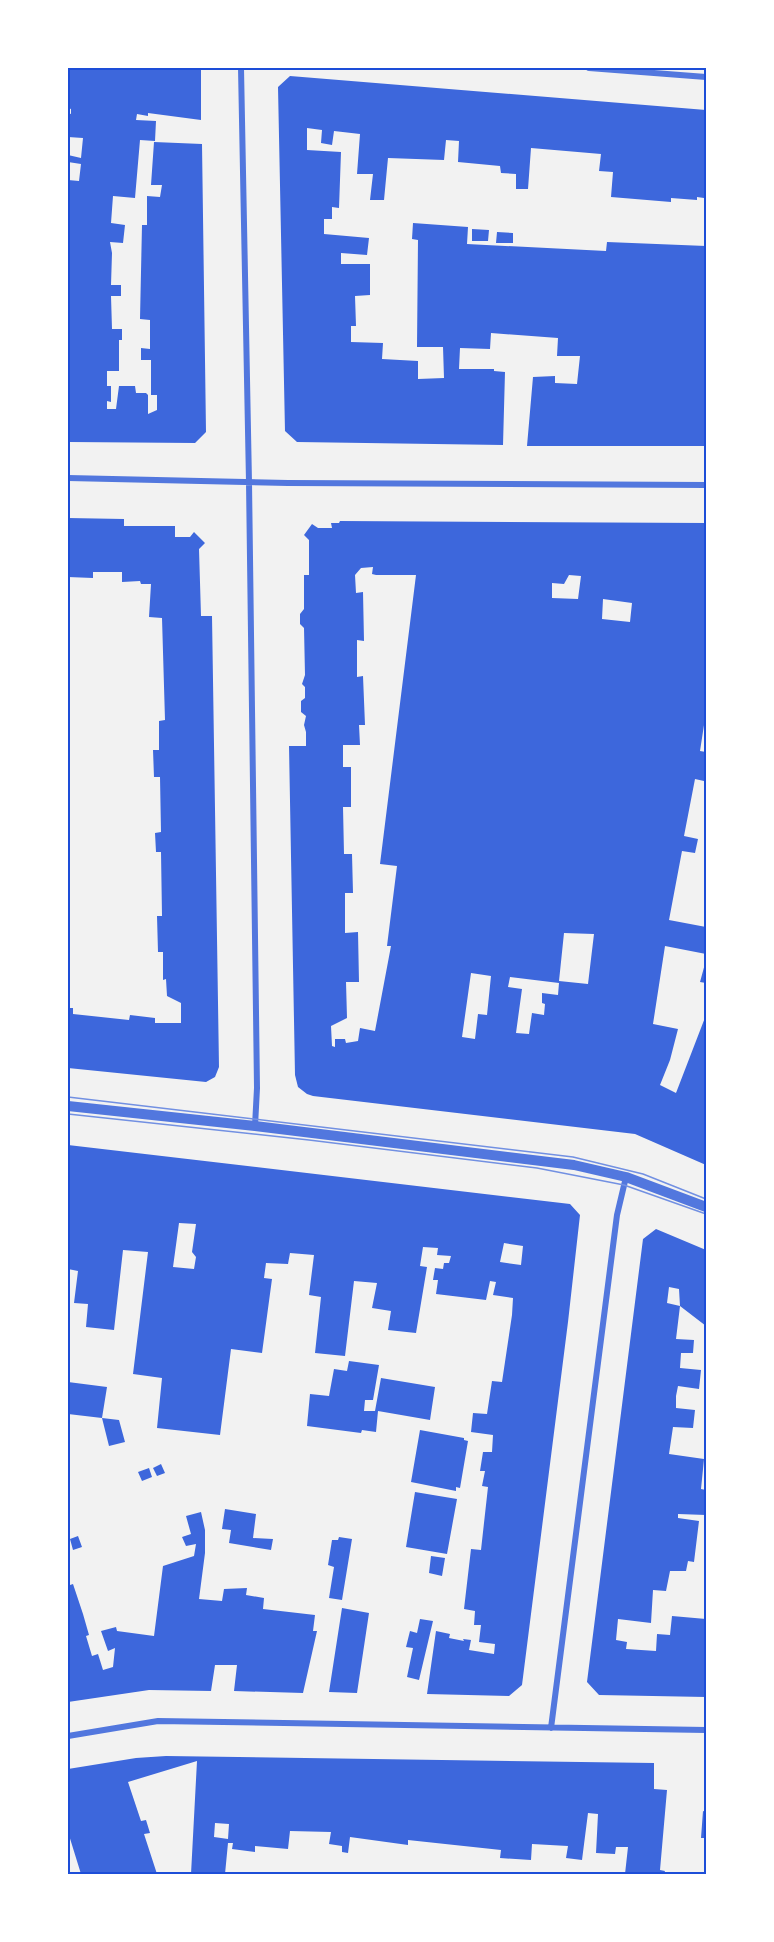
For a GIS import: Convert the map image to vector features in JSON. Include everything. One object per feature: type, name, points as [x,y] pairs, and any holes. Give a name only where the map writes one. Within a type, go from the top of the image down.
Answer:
[{"type":"street","points":[[241,68],[249,482],[257,1088],[255,1126]]},
{"type":"street","points":[[589,68],[706,77]]},
{"type":"street","points":[[68,478],[249,482],[706,485]]},
{"type":"street","points":[[68,1106],[574,1165],[626,1177],[706,1207]]},
{"type":"street","points":[[551,1728],[617,1215],[626,1177]]},
{"type":"street","points":[[68,1736],[158,1721],[706,1730]]},
{"type":"building","points":[[68,68],[201,68],[201,120],[148,113],[148,116],[137,114],[136,120],[156,121],[155,141],[140,140],[135,198],[113,196],[111,223],[125,225],[123,243],[110,242],[111,285],[121,285],[121,296],[111,296],[112,329],[122,329],[122,340],[119,340],[119,371],[107,371],[107,386],[111,386],[111,402],[107,401],[107,409],[116,409],[119,386],[135,386],[136,393],[148,395],[148,414],[157,410],[157,395],[151,395],[151,360],[141,360],[141,348],[150,349],[150,320],[140,319],[142,225],[147,225],[147,196],[160,197],[162,185],[151,185],[154,142],[202,144],[206,432],[195,443],[70,442],[68,440],[68,180],[79,181],[81,164],[68,162],[68,155],[81,158],[83,138],[68,137],[68,113],[71,114],[71,109],[68,108]]},
{"type":"building","points":[[290,76],[706,110],[706,190],[704,190],[704,198],[697,197],[697,200],[671,198],[671,202],[611,197],[613,172],[599,171],[601,154],[531,148],[528,189],[516,189],[516,174],[501,173],[500,166],[458,162],[459,141],[446,140],[444,160],[388,158],[384,200],[370,200],[373,174],[357,174],[360,134],[334,131],[332,145],[321,143],[322,130],[307,128],[307,150],[341,152],[339,208],[332,207],[332,219],[324,219],[324,234],[369,238],[367,255],[341,253],[341,264],[370,264],[370,295],[355,296],[356,326],[351,326],[351,342],[383,343],[382,359],[418,361],[418,379],[444,378],[443,347],[417,347],[418,240],[412,239],[413,223],[468,227],[467,244],[606,251],[607,242],[706,246],[706,446],[527,446],[533,377],[555,376],[555,383],[577,384],[580,356],[557,356],[558,338],[491,333],[490,349],[460,348],[459,369],[494,369],[494,371],[505,372],[503,445],[297,442],[285,431],[278,87]]},
{"type":"building","points":[[472,229],[489,230],[488,241],[472,241]]},
{"type":"building","points":[[497,232],[513,233],[513,243],[496,243]]},
{"type":"building","points":[[68,518],[124,519],[124,526],[175,526],[175,537],[190,537],[194,532],[205,543],[199,549],[201,616],[212,616],[219,1067],[215,1077],[206,1082],[68,1068],[68,1008],[73,1008],[73,1014],[129,1020],[130,1015],[155,1018],[155,1023],[181,1023],[181,1003],[167,996],[166,979],[163,980],[163,952],[158,952],[157,916],[162,916],[161,852],[156,852],[155,833],[161,832],[160,777],[154,777],[153,750],[159,750],[159,721],[165,720],[162,618],[149,617],[151,584],[141,584],[140,581],[122,582],[122,572],[93,572],[93,578],[68,577]]},
{"type":"building","points":[[340,521],[706,523],[706,712],[700,751],[706,752],[706,770],[704,781],[695,779],[684,836],[698,839],[695,853],[682,851],[669,920],[706,927],[706,954],[665,946],[653,1024],[678,1029],[670,1060],[660,1085],[676,1093],[706,1015],[706,1165],[635,1134],[313,1096],[298,1087],[295,1075],[289,746],[306,746],[304,725],[306,716],[301,712],[301,701],[305,698],[305,687],[302,684],[305,675],[304,628],[300,624],[300,614],[304,609],[304,575],[309,575],[309,540],[304,535],[312,524],[318,528],[332,528],[331,523]],"holes":[[[373,567],[372,574],[376,575],[416,575],[380,864],[397,866],[387,946],[391,946],[375,1031],[360,1028],[358,1041],[346,1043],[345,1039],[335,1039],[335,1047],[332,1046],[331,1026],[347,1018],[346,982],[359,982],[358,932],[345,933],[345,893],[353,893],[352,854],[344,854],[343,807],[351,807],[351,767],[343,767],[343,745],[360,745],[359,725],[365,725],[363,676],[357,677],[357,640],[364,641],[363,592],[356,593],[355,575],[361,568]],[[569,575],[581,576],[578,599],[552,598],[552,583],[564,584]],[[603,599],[632,603],[630,622],[602,619]],[[564,933],[594,934],[588,984],[559,981]],[[471,973],[491,976],[487,1015],[478,1014],[475,1039],[462,1037]],[[510,977],[559,983],[558,995],[542,993],[542,1003],[545,1004],[544,1015],[532,1013],[529,1034],[516,1033],[522,989],[508,987]]]},
{"type":"building","points":[[706,960],[706,983],[700,982]]},
{"type":"building","points":[[68,1145],[570,1204],[580,1215],[522,1685],[509,1696],[427,1694],[436,1631],[450,1634],[449,1638],[471,1640],[469,1650],[494,1654],[495,1644],[479,1642],[481,1625],[474,1625],[475,1611],[464,1609],[471,1549],[481,1550],[488,1487],[482,1486],[485,1471],[480,1471],[483,1452],[492,1452],[493,1435],[471,1432],[473,1413],[487,1414],[492,1381],[502,1382],[512,1315],[513,1298],[493,1295],[496,1282],[490,1281],[486,1300],[436,1294],[438,1280],[433,1280],[435,1268],[443,1269],[444,1263],[449,1263],[451,1256],[437,1255],[438,1248],[423,1247],[420,1266],[427,1267],[416,1333],[388,1330],[391,1311],[372,1308],[377,1283],[354,1281],[345,1356],[315,1353],[321,1297],[309,1295],[314,1255],[290,1253],[288,1264],[266,1263],[264,1278],[272,1279],[262,1353],[231,1349],[220,1435],[157,1428],[162,1378],[133,1374],[148,1252],[123,1250],[114,1330],[86,1327],[88,1304],[74,1303],[78,1271],[68,1269]],"holes":[[[179,1223],[196,1224],[192,1252],[196,1257],[194,1269],[173,1267]],[[504,1243],[523,1246],[521,1265],[500,1262]]]},
{"type":"building","points":[[656,1229],[706,1250],[706,1326],[680,1306],[676,1339],[694,1340],[693,1353],[681,1353],[680,1368],[701,1370],[699,1389],[678,1386],[676,1396],[676,1408],[695,1410],[693,1428],[673,1427],[669,1454],[704,1459],[701,1489],[706,1490],[706,1515],[678,1514],[678,1518],[699,1521],[694,1562],[688,1561],[686,1571],[670,1571],[666,1591],[653,1590],[651,1623],[618,1619],[616,1640],[627,1642],[626,1649],[656,1651],[657,1634],[670,1635],[672,1616],[706,1619],[706,1697],[599,1695],[587,1682],[643,1239]],"holes":[[[669,1287],[679,1289],[680,1306],[667,1303]]]},
{"type":"building","points":[[349,1361],[379,1365],[373,1400],[365,1400],[364,1411],[375,1411],[381,1378],[435,1387],[430,1420],[378,1411],[376,1432],[362,1430],[361,1433],[307,1426],[310,1394],[329,1396],[334,1369],[347,1371]]},
{"type":"building","points":[[68,1382],[107,1387],[102,1418],[68,1414]]},
{"type":"building","points":[[102,1418],[119,1420],[125,1442],[109,1446]]},
{"type":"building","points":[[420,1430],[464,1438],[468,1441],[460,1488],[456,1487],[456,1491],[411,1482]]},
{"type":"building","points":[[161,1464],[165,1473],[157,1476],[153,1468]]},
{"type":"building","points":[[149,1468],[152,1477],[142,1481],[138,1472]]},
{"type":"building","points":[[415,1492],[457,1499],[447,1554],[406,1547]]},
{"type":"building","points":[[225,1509],[256,1514],[253,1538],[273,1539],[271,1550],[229,1543],[231,1530],[222,1529]]},
{"type":"building","points":[[201,1512],[205,1530],[205,1553],[199,1599],[222,1601],[224,1589],[247,1588],[246,1595],[264,1598],[263,1609],[315,1615],[313,1631],[317,1631],[303,1693],[234,1691],[237,1665],[215,1665],[211,1691],[149,1690],[68,1702],[68,1577],[70,1585],[73,1584],[83,1614],[92,1656],[98,1654],[103,1670],[113,1667],[115,1648],[108,1651],[101,1631],[116,1627],[117,1631],[154,1636],[163,1566],[194,1556],[196,1544],[186,1546],[182,1537],[191,1534],[186,1516]]},
{"type":"building","points":[[78,1536],[82,1547],[73,1550],[70,1539]]},
{"type":"building","points":[[339,1537],[352,1539],[342,1600],[329,1598],[334,1567],[328,1565],[332,1540],[338,1540]]},
{"type":"building","points":[[431,1556],[445,1558],[442,1576],[429,1573]]},
{"type":"building","points":[[342,1608],[369,1613],[357,1693],[329,1692]]},
{"type":"building","points":[[420,1619],[433,1621],[419,1680],[407,1677],[413,1648],[406,1647],[410,1631],[417,1633]]},
{"type":"building","points":[[166,1756],[654,1763],[654,1789],[667,1790],[660,1870],[665,1871],[664,1874],[625,1874],[628,1847],[616,1847],[615,1854],[596,1853],[598,1814],[588,1813],[582,1860],[566,1858],[568,1846],[532,1844],[531,1860],[500,1858],[501,1850],[408,1840],[408,1845],[350,1837],[348,1853],[342,1852],[342,1846],[329,1844],[331,1832],[290,1831],[288,1849],[255,1846],[255,1852],[232,1849],[233,1843],[228,1843],[225,1874],[191,1874],[197,1761],[128,1782],[141,1821],[146,1820],[150,1833],[144,1834],[157,1874],[81,1874],[68,1832],[68,1769],[136,1758]],"holes":[[[215,1823],[229,1824],[228,1839],[214,1837]]]},
{"type":"building","points":[[703,1811],[706,1812],[706,1838],[701,1838]]},
{"type":"tram line","points":[[68,1097],[573,1157],[643,1174],[706,1199]]},
{"type":"tram line","points":[[68,1114],[537,1168],[624,1185],[706,1214]]}]
